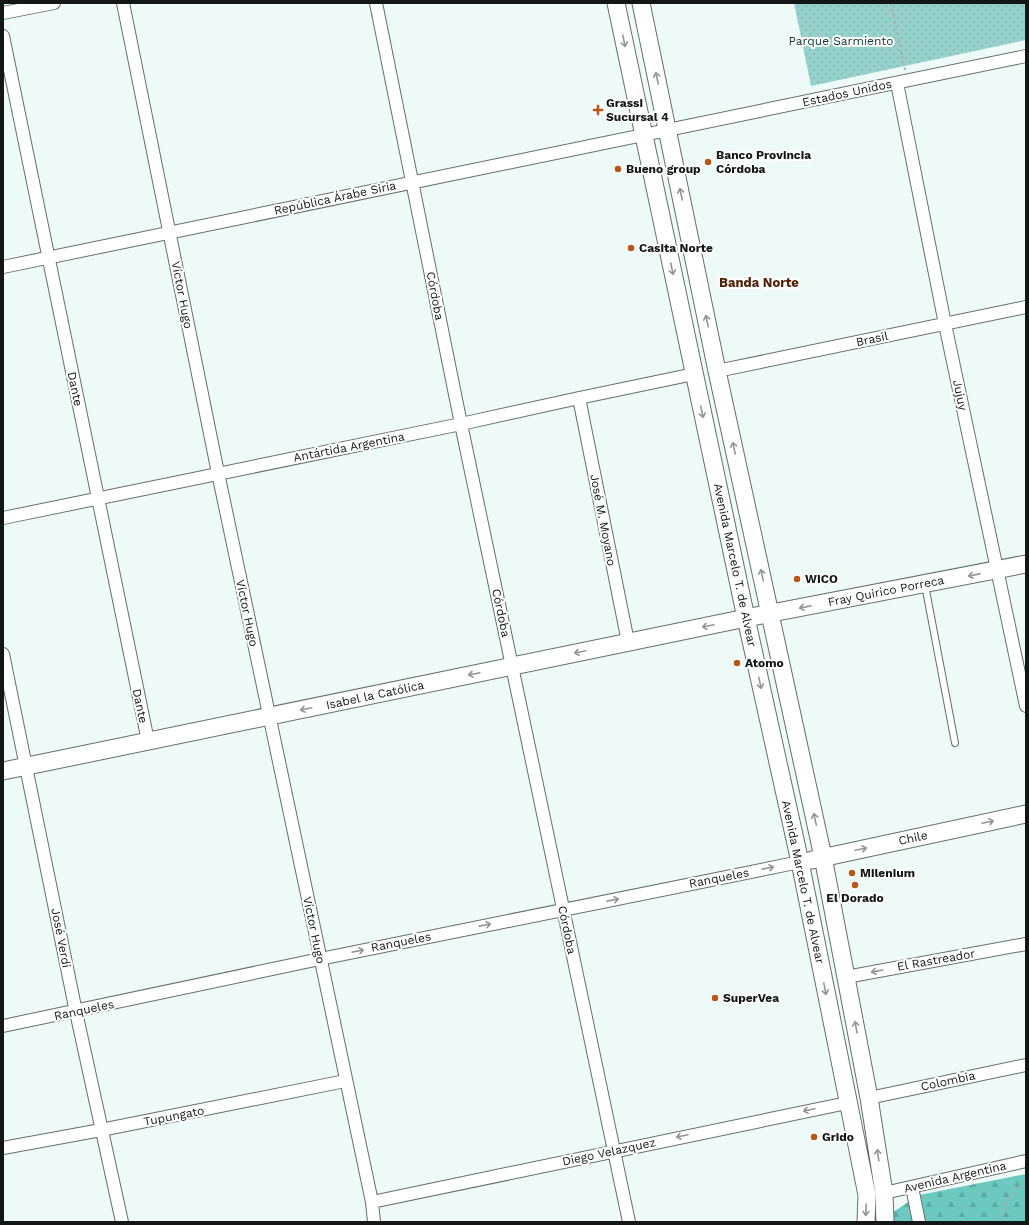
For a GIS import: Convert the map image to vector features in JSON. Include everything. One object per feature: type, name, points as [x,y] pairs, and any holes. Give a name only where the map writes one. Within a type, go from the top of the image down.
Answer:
[{"type":"main road","name":"Avenida Marcelo T. de Alvear","points":[[616,3],[746,618],[800,862],[847,1102],[867,1195],[866,1222]]},
{"type":"main road","name":"Avenida Marcelo T. de Alvear","points":[[641,3],[717,371],[823,858],[869,1098],[884,1193],[886,1222]]},
{"type":"main road","name":"Fray Quirico Porreca","points":[[746,618],[1026,564]]},
{"type":"main road","name":"Isabel la Católica","points":[[3,771],[746,618]]},
{"type":"main road","name":"Chile","points":[[800,862],[1026,814]]},
{"type":"street","points":[[3,13],[54,3]]},
{"type":"street","name":"Víctor Hugo","points":[[122,3],[170,232],[218,473],[345,1081],[372,1202],[374,1222]]},
{"type":"street","name":"Córdoba","points":[[376,3],[461,424],[629,1222]]},
{"type":"street","name":"Dante","points":[[3,36],[148,741]]},
{"type":"street","name":"Estados Unidos","points":[[668,130],[1026,56]]},
{"type":"street","name":"Jujuy","points":[[902,82],[945,324],[1026,706]]},
{"type":"street","name":"República Árabe Siria","points":[[3,267],[668,130]]},
{"type":"street","name":"Brasil","points":[[717,371],[1026,307]]},
{"type":"street","name":"Antártida Argentina","points":[[3,518],[461,424],[694,374]]},
{"type":"street","name":"José M. Moyano","points":[[579,398],[628,642]]},
{"type":"street","name":"José Verdi","points":[[3,654],[76,1012],[122,1222]]},
{"type":"street","name":"Ranqueles","points":[[3,1026],[76,1012],[320,958],[800,862]]},
{"type":"street","name":"El Rastreador","points":[[846,977],[1026,944]]},
{"type":"street","name":"Colombia","points":[[869,1098],[1026,1064]]},
{"type":"street","name":"Tupungato","points":[[3,1148],[345,1081]]},
{"type":"street","name":"Diego Velazquez","points":[[372,1202],[847,1102]]},
{"type":"street","name":"Avenida Argentina","points":[[884,1193],[1026,1161]]},
{"type":"street","points":[[912,1187],[919,1222]]},
{"type":"lane","points":[[925,584],[954,743]]},
{"type":"path","points":[[891,3],[902,82]]},
{"type":"path","points":[[1000,1222],[1016,1187],[1026,1184]]},
{"type":"green space","name":"Parque Sarmiento","points":[[794,3],[1026,3],[1026,40],[811,86]]},
{"type":"green space","points":[[1026,1174],[1026,1222],[878,1222],[919,1195]]},
{"type":"place","name":"Grassi Sucursal 4","points":[[598,110]]},
{"type":"place","name":"Banco Provincia Córdoba","points":[[708,162]]},
{"type":"place","name":"Bueno group","points":[[618,169]]},
{"type":"place","name":"Casita Norte","points":[[631,248]]},
{"type":"place","name":"WICO","points":[[797,579]]},
{"type":"place","name":"Atomo","points":[[737,663]]},
{"type":"place","name":"Milenium","points":[[852,873]]},
{"type":"place","name":"El Dorado","points":[[855,885]]},
{"type":"place","name":"SuperVea","points":[[715,998]]},
{"type":"place","name":"Grido","points":[[814,1137]]},
{"type":"district","name":"Banda Norte","points":[[759,282]]}]
